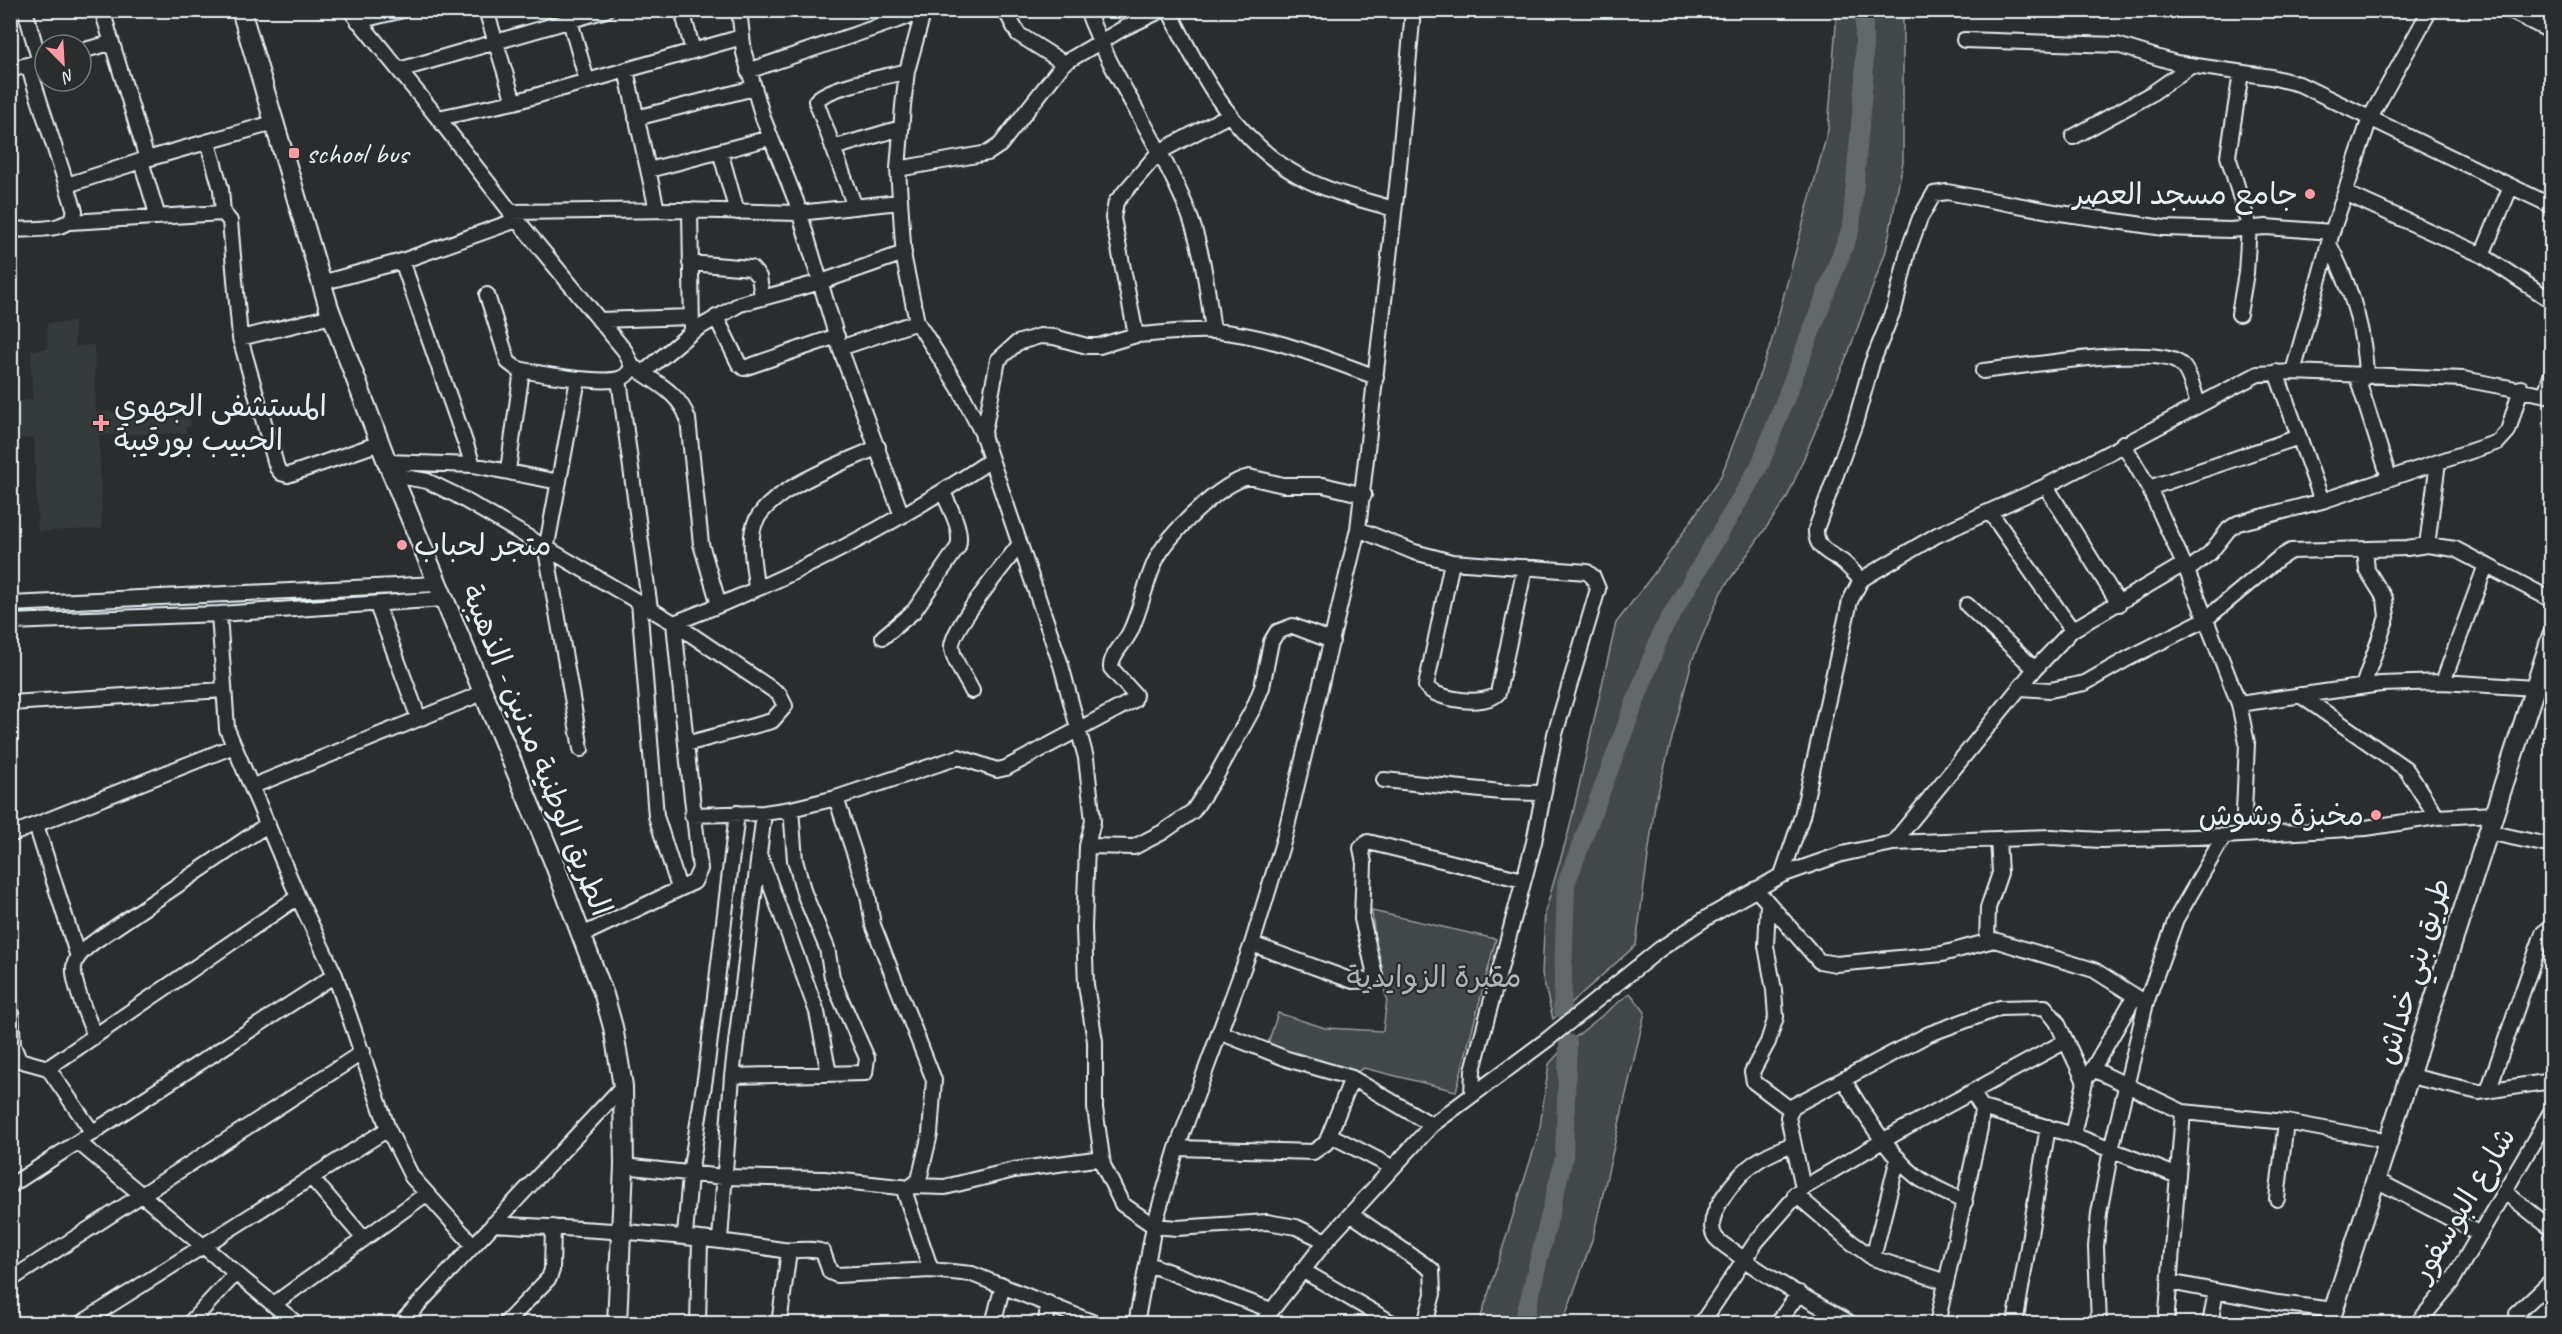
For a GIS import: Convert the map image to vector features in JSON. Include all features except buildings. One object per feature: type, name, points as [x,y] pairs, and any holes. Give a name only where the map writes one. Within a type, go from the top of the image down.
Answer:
[{"type":"main road","name":"الطريق الوطنية مدنين - الذهيبة","points":[[241,10],[332,316],[390,468],[582,934],[610,1016],[623,1086],[624,1166],[617,1323]]},
{"type":"main road","name":"طريق بني خداش","points":[[2331,1317],[2552,634]]},
{"type":"street","points":[[25,10],[33,42]]},
{"type":"street","points":[[102,10],[158,217]]},
{"type":"street","points":[[354,16],[403,10]]},
{"type":"street","points":[[486,10],[514,102]]},
{"type":"street","points":[[399,70],[496,42],[568,15],[606,10]]},
{"type":"street","points":[[682,10],[693,51]]},
{"type":"street","points":[[739,10],[748,71],[770,138],[799,213],[838,342],[902,516]]},
{"type":"street","points":[[748,71],[924,11],[939,10]]},
{"type":"street","points":[[1005,10],[1018,34],[1064,63]]},
{"type":"street","points":[[1088,10],[1099,42],[1159,152],[1191,221],[1208,290],[1213,330]]},
{"type":"street","points":[[898,169],[988,153],[1000,145],[1064,63],[1099,42],[1162,10]]},
{"type":"street","points":[[1169,10],[1204,77],[1229,115],[1260,149],[1305,179],[1347,196],[1394,208]]},
{"type":"street","points":[[1136,1323],[1154,1226],[1177,1148],[1252,944],[1284,839],[1358,529],[1364,495],[1413,10]]},
{"type":"street","points":[[2293,372],[2331,238],[2370,118],[2430,10]]},
{"type":"street","points":[[2508,10],[2552,32]]},
{"type":"street","points":[[924,11],[907,71],[901,128],[898,169],[903,253],[912,308],[917,322],[959,388],[983,437],[1081,730],[1093,821],[1087,846],[1084,928],[1086,985],[1095,1041],[1095,1108],[1102,1158],[1122,1204],[1154,1226],[1177,1228],[1268,1222],[1296,1227],[1326,1241]]},
{"type":"street","points":[[568,15],[587,81]]},
{"type":"street","points":[[354,16],[638,370],[671,393],[684,408],[688,419],[701,544],[719,605]]},
{"type":"street","points":[[438,118],[514,102],[742,37]]},
{"type":"street","points":[[1964,40],[2117,45],[2191,66],[2299,84],[2552,206]]},
{"type":"street","points":[[93,48],[111,43]]},
{"type":"street","points":[[10,70],[33,63]]},
{"type":"street","points":[[2073,137],[2151,94],[2191,66]]},
{"type":"street","points":[[626,70],[657,210]]},
{"type":"street","points":[[855,207],[815,103],[817,98],[907,71]]},
{"type":"street","points":[[2239,314],[2246,273],[2249,230],[2228,156],[2241,73]]},
{"type":"street","points":[[636,118],[754,88]]},
{"type":"street","points":[[46,93],[75,211],[70,222]]},
{"type":"street","points":[[1136,335],[1113,211],[1116,202],[1159,152],[1229,115]]},
{"type":"street","points":[[68,185],[144,160],[273,123]]},
{"type":"street","points":[[833,148],[901,128]]},
{"type":"street","points":[[649,170],[770,138]]},
{"type":"street","points":[[208,143],[221,189],[223,213],[230,221],[240,338],[274,462],[280,473],[288,475],[380,443]]},
{"type":"street","points":[[720,151],[737,212]]},
{"type":"street","points":[[2482,255],[2511,186]]},
{"type":"street","points":[[1861,580],[1844,563],[1822,549],[1816,536],[1816,529],[1855,423],[1872,363],[1895,306],[1908,251],[1920,218],[1934,194],[1947,192],[2060,213],[2164,228],[2249,230],[2266,227],[2331,238]]},
{"type":"street","points":[[2345,193],[2482,255],[2552,301]]},
{"type":"street","points":[[321,284],[402,261],[513,216],[657,210],[799,213],[899,202]]},
{"type":"street","points":[[690,210],[692,332]]},
{"type":"street","points":[[10,230],[60,226],[70,222],[223,213]]},
{"type":"street","points":[[2331,238],[2362,332],[2362,377],[2389,477]]},
{"type":"street","points":[[487,296],[508,362],[522,370],[578,379],[619,379],[638,370],[692,332],[740,304],[762,296],[820,282],[903,253]]},
{"type":"street","points":[[402,261],[473,465]]},
{"type":"street","points":[[690,263],[751,268],[759,277],[762,296]]},
{"type":"street","points":[[240,338],[332,316]]},
{"type":"street","points":[[599,320],[691,316]]},
{"type":"street","points":[[716,317],[739,364],[744,368],[917,322]]},
{"type":"street","points":[[983,437],[999,360],[1017,343],[1027,339],[1054,337],[1087,346],[1115,343],[1136,335],[1213,330],[1274,342],[1376,377]]},
{"type":"street","points":[[1983,371],[2149,355],[2170,358],[2183,366],[2198,404]]},
{"type":"street","points":[[508,470],[522,370]]},
{"type":"street","points":[[2276,372],[2322,501]]},
{"type":"street","points":[[1782,875],[1802,816],[1846,615],[1861,580],[1937,536],[2046,486],[2123,443],[2258,374],[2293,372],[2362,377],[2463,379],[2521,388],[2548,395],[2552,374]]},
{"type":"street","points":[[578,379],[546,550],[581,748]]},
{"type":"street","points":[[619,379],[645,605],[656,816],[680,888]]},
{"type":"street","points":[[1893,843],[2022,688],[2035,669],[2072,630],[2210,553],[2233,525],[2322,501],[2504,438],[2521,388]]},
{"type":"street","points":[[2149,488],[2299,437]]},
{"type":"street","points":[[2123,443],[2149,488],[2185,567],[2239,704],[2247,744],[2243,835]]},
{"type":"street","points":[[756,589],[753,528],[765,508],[779,495],[878,447]]},
{"type":"street","points":[[674,623],[756,589],[902,516],[991,460]]},
{"type":"street","points":[[2427,545],[2438,462]]},
{"type":"street","points":[[390,468],[473,465],[508,470],[559,482]]},
{"type":"street","points":[[390,468],[427,481],[456,495],[546,550],[645,605],[779,694],[785,706],[772,721],[686,744]]},
{"type":"street","points":[[692,815],[764,813],[791,808],[836,798],[958,757],[997,770],[1006,768],[1132,703],[1136,698],[1111,664],[1134,625],[1155,562],[1192,516],[1221,492],[1250,477],[1283,484],[1323,485],[1364,495]]},
{"type":"street","points":[[2046,486],[2119,604]]},
{"type":"street","points":[[883,637],[910,616],[958,547],[960,538],[958,530],[943,492]]},
{"type":"street","points":[[1990,512],[2072,630]]},
{"type":"street","points":[[1358,529],[1414,552],[1452,562],[1587,572],[1593,577],[1598,590],[1566,691],[1542,793],[1534,842],[1473,1070],[1472,1095]]},
{"type":"street","points":[[972,691],[952,651],[951,643],[963,621],[1019,545]]},
{"type":"street","points":[[2022,688],[2050,690],[2085,684],[2127,659],[2206,619],[2279,558],[2291,551],[2365,550],[2427,545],[2455,549],[2552,600]]},
{"type":"street","points":[[2363,686],[2386,617],[2385,599],[2367,570],[2365,550]]},
{"type":"street","points":[[1452,562],[1426,686],[1436,694],[1483,702],[1498,693],[1525,567]]},
{"type":"street","points":[[2444,682],[2486,565]]},
{"type":"street","points":[[10,604],[441,591]]},
{"type":"street","points":[[10,622],[219,615],[377,605],[441,591]]},
{"type":"street","points":[[377,605],[419,719]]},
{"type":"street","points":[[1967,605],[2035,669]]},
{"type":"street","points":[[219,615],[224,719],[298,897],[335,975],[388,1129],[412,1177],[473,1245]]},
{"type":"street","points":[[582,934],[694,882],[700,869],[692,815],[674,623]]},
{"type":"street","points":[[1087,846],[1134,847],[1173,826],[1193,811],[1216,776],[1254,707],[1262,687],[1271,642],[1277,632],[1293,626],[1332,641]]},
{"type":"street","points":[[2239,704],[2363,686],[2444,682],[2534,688]]},
{"type":"street","points":[[10,703],[224,690]]},
{"type":"street","points":[[253,786],[484,692]]},
{"type":"street","points":[[2300,695],[2406,770],[2437,817]]},
{"type":"street","points":[[10,835],[234,746]]},
{"type":"street","points":[[1384,780],[1501,792],[1542,793]]},
{"type":"street","points":[[836,798],[868,895],[873,925],[934,1080],[930,1134],[919,1180],[908,1186]]},
{"type":"street","points":[[732,1076],[865,1073],[867,1059],[832,977],[827,948],[804,893],[795,860],[791,808]]},
{"type":"street","points":[[685,1236],[690,1174],[706,1071],[737,813]]},
{"type":"street","points":[[720,1240],[732,1076],[764,813]]},
{"type":"street","points":[[1148,1264],[1269,1318],[1302,1270],[1326,1241],[1432,1125],[1541,1044],[1660,949],[1782,875],[1842,854],[1893,843],[2224,836],[2366,828],[2437,817],[2494,814]]},
{"type":"street","points":[[95,1036],[83,1006],[74,968],[78,957],[95,941],[268,824]]},
{"type":"street","points":[[36,825],[78,957]]},
{"type":"street","points":[[2488,832],[2552,846]]},
{"type":"street","points":[[2073,1135],[2085,1082],[2141,1000],[2176,919],[2224,836]]},
{"type":"street","points":[[1987,940],[1988,908],[2000,873],[1998,839]]},
{"type":"street","points":[[1252,944],[1353,981],[1372,980],[1375,975],[1362,919],[1364,863],[1362,848],[1368,842],[1523,880]]},
{"type":"street","points":[[760,857],[817,1012],[829,1074]]},
{"type":"street","points":[[1756,889],[1811,956],[1826,963],[1942,954],[1987,940],[2094,970],[2141,1000]]},
{"type":"street","points":[[48,1068],[298,897]]},
{"type":"street","points":[[1768,904],[1766,946],[1776,1017],[1768,1042],[1753,1068],[1752,1076],[1754,1082],[1790,1109]]},
{"type":"street","points":[[2488,1091],[2543,933],[2552,926]]},
{"type":"street","points":[[10,1186],[335,975]]},
{"type":"street","points":[[10,995],[15,1053],[19,1060],[48,1068],[93,1133]]},
{"type":"street","points":[[2099,1323],[2096,1247],[2099,1213],[2111,1150],[2127,1086],[2141,1000]]},
{"type":"street","points":[[1946,1282],[1873,1258],[1851,1242],[1799,1191],[1788,1117],[1790,1109],[1819,1090],[1844,1080],[1929,1034],[2000,1008],[2047,1008],[2066,1041],[2085,1082]]},
{"type":"street","points":[[1219,1032],[1287,1059],[1352,1078],[1432,1125]]},
{"type":"street","points":[[1701,1323],[1744,1260],[1799,1191],[1884,1139],[2066,1041]]},
{"type":"street","points":[[10,1280],[363,1052]]},
{"type":"street","points":[[2093,1069],[2184,1112],[2286,1122],[2389,1141]]},
{"type":"street","points":[[2410,1076],[2473,1091],[2488,1091],[2552,1081]]},
{"type":"street","points":[[1177,1148],[1305,1154],[1320,1149],[1330,1135],[1352,1078]]},
{"type":"street","points":[[1844,1080],[1898,1158],[1916,1176],[1965,1202]]},
{"type":"street","points":[[400,1323],[623,1086]]},
{"type":"street","points":[[1937,1323],[1965,1202],[1982,1108],[1973,1093]]},
{"type":"street","points":[[1982,1108],[2073,1135],[2178,1176]]},
{"type":"street","points":[[2166,1323],[2184,1112]]},
{"type":"street","name":"شارع البوسفور","points":[[2417,1323],[2451,1283],[2551,1112]]},
{"type":"street","points":[[2277,1199],[2286,1122]]},
{"type":"street","points":[[2015,1323],[2048,1127]]},
{"type":"street","points":[[80,1323],[202,1244],[388,1129]]},
{"type":"street","points":[[1330,1135],[1392,1167]]},
{"type":"street","points":[[78,1142],[294,1322]]},
{"type":"street","points":[[1793,1144],[1755,1162],[1740,1175],[1712,1218],[1715,1238],[1744,1260],[1852,1323]]},
{"type":"street","points":[[624,1166],[723,1177],[824,1179],[908,1186],[945,1186],[1014,1170],[1102,1158]]},
{"type":"street","points":[[1873,1258],[1898,1158]]},
{"type":"street","points":[[311,1177],[364,1239]]},
{"type":"street","points":[[2376,1180],[2480,1234]]},
{"type":"street","points":[[908,1186],[931,1270]]},
{"type":"street","points":[[2505,1192],[2550,1225]]},
{"type":"street","points":[[274,1304],[426,1194]]},
{"type":"street","points":[[1351,1214],[1432,1270],[1433,1293],[1425,1323]]},
{"type":"street","points":[[493,1224],[685,1236],[789,1251],[823,1252],[831,1272],[837,1275],[931,1270],[972,1274],[1097,1323]]},
{"type":"street","points":[[505,1323],[549,1278],[552,1270],[553,1227]]},
{"type":"street","points":[[698,1323],[700,1239]]},
{"type":"street","points":[[779,1323],[789,1251]]},
{"type":"street","points":[[1302,1270],[1394,1323]]},
{"type":"street","points":[[189,1323],[236,1273]]},
{"type":"street","points":[[2517,1313],[2552,1280]]},
{"type":"street","points":[[2169,1282],[2331,1317]]},
{"type":"street","points":[[993,1323],[1003,1285]]},
{"type":"street","points":[[2210,1323],[2216,1291]]},
{"type":"street","points":[[1777,1323],[1799,1293]]},
{"type":"street","points":[[1046,1323],[1048,1303]]},
{"type":"shaded area","name":"المستشفى الجهوي الحبيب بورقيبة","points":[[74,322],[75,346],[94,345],[96,412],[179,410],[180,418],[190,418],[191,427],[186,427],[186,433],[99,435],[102,529],[38,531],[34,438],[16,439],[18,502],[11,503],[11,401],[32,400],[31,350],[48,349],[47,323]]},
{"type":"green space","points":[[1837,11],[1903,11],[1903,162],[1886,251],[1849,351],[1787,498],[1721,592],[1692,661],[1655,804],[1636,945],[1553,1019],[1542,974],[1545,912],[1569,830],[1616,623],[1668,555],[1721,476],[1770,347],[1828,130]]},
{"type":"green space","name":"مقبرة الزوايدية","points":[[1372,911],[1496,939],[1456,1091],[1364,1068],[1351,1075],[1267,1046],[1278,1013],[1325,1028],[1383,1031],[1387,999],[1377,960]]},
{"type":"green space","points":[[1630,993],[1645,1012],[1593,1237],[1563,1323],[1479,1323],[1539,1133],[1549,1064],[1568,1043]]},
{"type":"waterway","points":[[1562,1009],[1566,884],[1662,631],[1760,465],[1851,228],[1864,79],[1864,10]]},
{"type":"waterway","points":[[1523,1324],[1564,1157],[1568,1043]]},
{"type":"place","name":"school bus","points":[[294,153]]},
{"type":"place","name":"جامع مسجد العصر","points":[[2310,194]]},
{"type":"place","name":"المستشفى الجهوي الحبيب بورقيبة","points":[[101,423]]},
{"type":"place","name":"متجر لحباب","points":[[402,545]]},
{"type":"place","name":"مخبزة وشوش","points":[[2376,815]]}]
